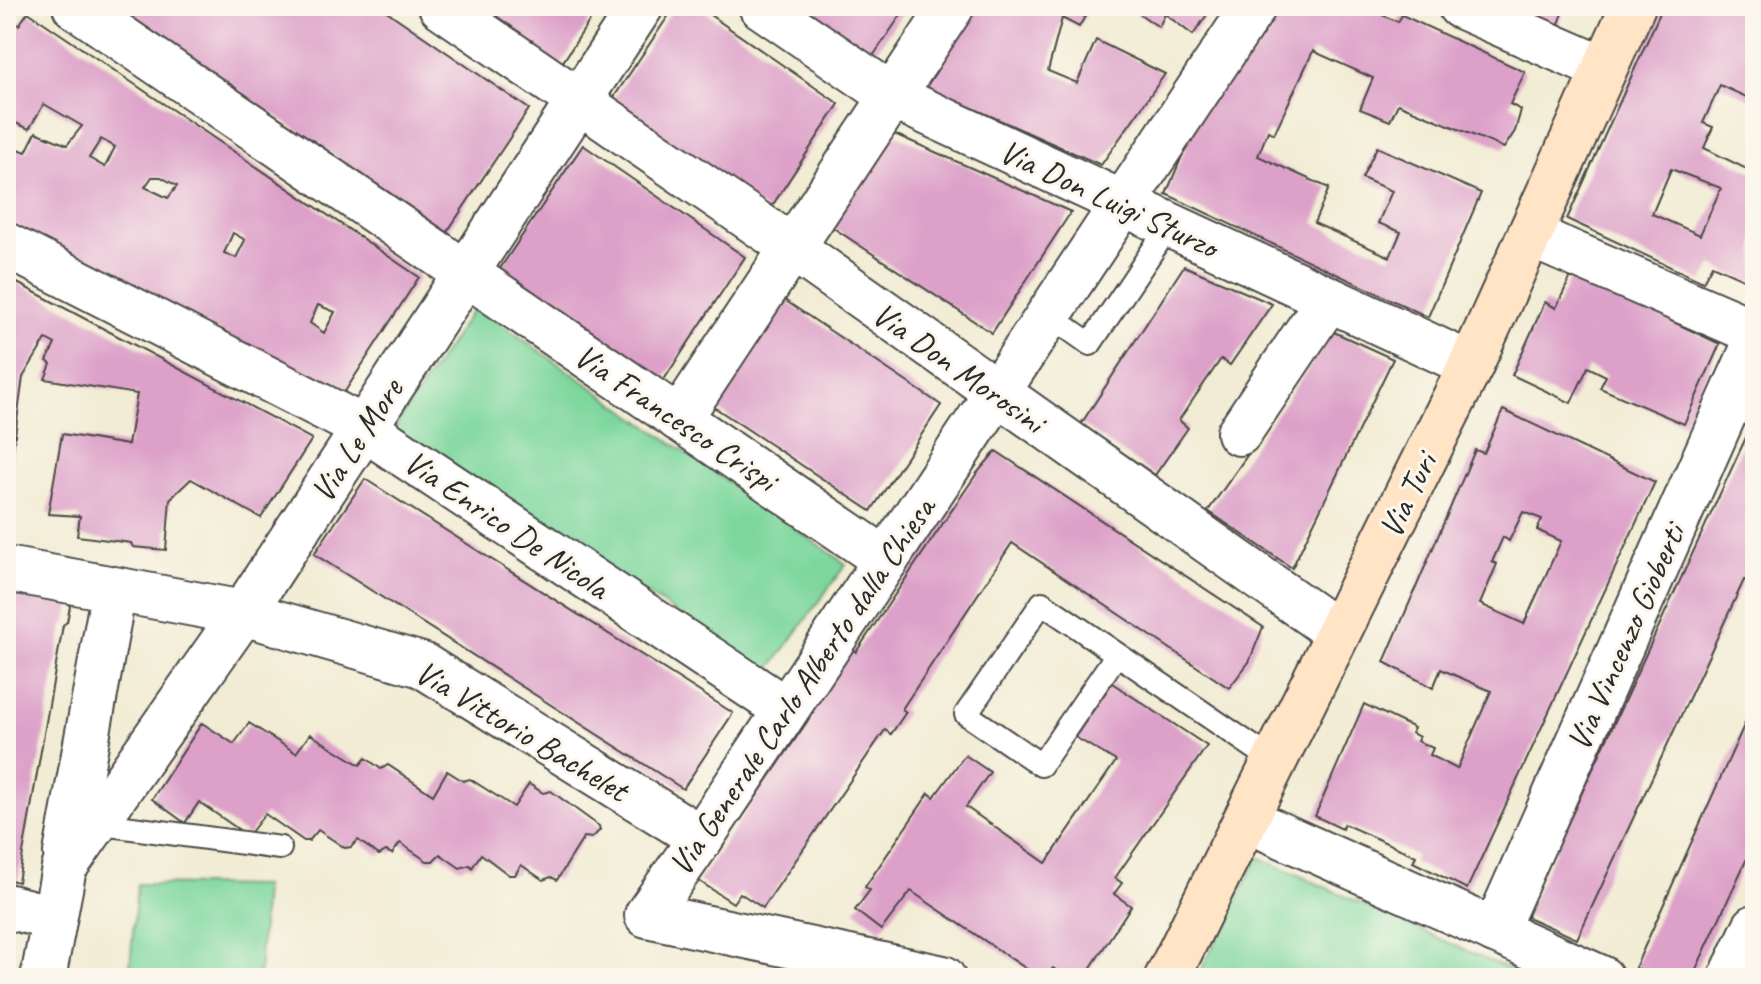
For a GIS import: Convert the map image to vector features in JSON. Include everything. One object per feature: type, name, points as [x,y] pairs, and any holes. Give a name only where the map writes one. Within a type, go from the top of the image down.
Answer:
[{"type":"street","name":"Via Francesco Crispi","points":[[75,6],[886,560]]},
{"type":"street","name":"Via Don Morosini","points":[[441,6],[793,248],[1338,633]]},
{"type":"street","name":"Via Le More","points":[[64,868],[243,613],[641,6]]},
{"type":"street","name":"Via Don Luigi Sturzo","points":[[761,6],[892,96],[1471,365]]},
{"type":"street","points":[[679,419],[952,6]]},
{"type":"street","name":"Via Generale Carlo Alberto dalla Chiesa","points":[[943,978],[647,915],[1254,6]]},
{"type":"street","points":[[1460,6],[1604,69]]},
{"type":"street","name":"Via Turi","points":[[1167,978],[1471,365],[1633,6]]},
{"type":"street","points":[[1530,235],[1755,332]]},
{"type":"street","name":"Via Enrico De Nicola","points":[[6,245],[364,428],[785,709]]},
{"type":"street","points":[[1239,433],[1328,300]]},
{"type":"street","name":"Via Vincenzo Gioberti","points":[[1495,931],[1755,344]]},
{"type":"street","name":"Via Vittorio Bachelet","points":[[6,569],[243,613],[422,665],[701,838]]},
{"type":"street","name":"Via Le More","points":[[43,978],[114,590]]},
{"type":"street","points":[[1247,820],[1601,978]]},
{"type":"street","points":[[6,906],[53,918]]},
{"type":"street","points":[[1731,978],[1755,927]]},
{"type":"lane","points":[[1049,315],[1090,344],[1169,226]]},
{"type":"lane","points":[[1117,654],[1041,765],[966,714],[1042,603],[1117,654],[1274,761]]},
{"type":"lane","points":[[95,823],[280,848]]},
{"type":"green space","points":[[475,306],[846,564],[768,672],[393,430]]},
{"type":"green space","points":[[1258,857],[1527,978],[1197,978]]},
{"type":"green space","points":[[137,884],[264,886],[259,978],[129,978]]},
{"type":"building","points":[[115,6],[379,6],[529,109],[447,232]]},
{"type":"building","points":[[469,6],[599,6],[559,68]]},
{"type":"building","points":[[675,6],[697,6],[839,104],[768,212],[610,103]]},
{"type":"building","points":[[783,6],[907,6],[869,62]]},
{"type":"building","points":[[969,6],[1091,6],[1079,27],[1062,18],[1048,71],[1077,83],[1096,40],[1165,74],[1101,165],[916,83]]},
{"type":"building","points":[[1128,6],[1213,6],[1193,35],[1165,14],[1159,27]]},
{"type":"building","points":[[1270,6],[1362,6],[1398,22],[1402,15],[1525,72],[1510,104],[1521,110],[1515,131],[1504,148],[1398,104],[1390,121],[1360,109],[1373,78],[1313,51],[1274,134],[1268,131],[1258,156],[1329,188],[1314,223],[1390,257],[1401,232],[1378,223],[1392,191],[1362,178],[1377,147],[1481,193],[1428,317],[1166,194],[1206,99]]},
{"type":"building","points":[[1504,6],[1566,6],[1558,26]]},
{"type":"building","points":[[1663,6],[1738,6],[1755,27],[1755,101],[1720,85],[1703,123],[1713,127],[1704,148],[1755,173],[1755,276],[1752,283],[1712,265],[1703,282],[1567,219]],"holes":[[[1671,169],[1721,188],[1700,235],[1652,214]]]},
{"type":"building","points":[[28,12],[419,277],[342,396],[6,220],[6,144],[6,17],[19,25]],"holes":[[[44,104],[82,126],[67,145],[36,132],[26,152],[6,144],[16,123],[29,129]],[[101,139],[115,147],[105,167],[89,158]],[[152,177],[161,177],[177,186],[168,198],[145,187]],[[233,233],[245,240],[236,258],[224,253]],[[318,305],[335,312],[324,333],[310,323]]]},
{"type":"building","points":[[890,132],[1071,212],[992,333],[829,225]]},
{"type":"building","points":[[583,145],[745,257],[661,384],[499,270]]},
{"type":"building","points":[[1184,266],[1272,304],[1230,365],[1221,359],[1179,420],[1188,428],[1155,475],[1081,424]]},
{"type":"building","points":[[1572,274],[1720,344],[1684,424],[1600,388],[1606,376],[1588,367],[1571,403],[1512,375],[1545,302],[1556,308]]},
{"type":"building","points":[[6,277],[312,439],[261,518],[191,479],[170,499],[166,550],[77,536],[80,516],[48,514],[62,434],[128,445],[137,394],[45,379],[51,364],[47,361],[55,344],[46,339],[23,377],[9,479],[6,479]]},
{"type":"building","points":[[780,297],[941,405],[871,511],[711,405]]},
{"type":"building","points":[[1334,332],[1393,359],[1292,568],[1208,511]]},
{"type":"building","points":[[1503,410],[1655,482],[1467,889],[1413,862],[1416,856],[1344,824],[1342,829],[1315,816],[1364,704],[1414,728],[1412,733],[1419,737],[1417,741],[1433,748],[1430,755],[1457,769],[1491,691],[1441,669],[1433,688],[1384,662],[1475,450],[1484,453]],"holes":[[[1523,512],[1542,519],[1537,530],[1561,541],[1524,624],[1480,604],[1497,564],[1492,562],[1503,537],[1509,541]]]},
{"type":"building","points":[[1755,418],[1755,583],[1744,580],[1577,939],[1525,916]]},
{"type":"building","points":[[996,451],[1263,627],[1249,662],[1229,688],[1012,543],[902,709],[906,712],[891,734],[885,730],[763,908],[740,893],[733,903],[699,881],[813,713],[807,710],[852,649],[856,652],[977,473]]},
{"type":"building","points":[[365,479],[733,713],[683,789],[314,554]]},
{"type":"building","points":[[6,590],[71,601],[67,622],[63,625],[18,882],[6,879]]},
{"type":"building","points":[[1112,683],[1207,746],[1115,878],[1122,883],[1114,894],[1131,906],[1084,978],[1068,978],[1053,968],[1045,978],[1040,978],[911,891],[881,930],[855,910],[870,890],[865,887],[929,793],[934,797],[965,755],[990,772],[966,807],[1046,863],[1116,761],[1075,737]]},
{"type":"building","points":[[1755,701],[1755,841],[1692,978],[1657,978],[1635,968]]},
{"type":"building","points":[[202,723],[234,744],[249,723],[296,753],[310,734],[360,765],[366,758],[381,769],[388,765],[433,795],[447,771],[463,781],[470,779],[514,807],[529,784],[543,793],[551,791],[599,826],[600,830],[592,838],[584,837],[557,880],[551,877],[543,880],[521,865],[515,875],[509,875],[481,854],[472,868],[470,865],[460,868],[440,854],[433,861],[427,861],[400,843],[392,854],[386,851],[379,855],[358,840],[345,848],[318,830],[309,841],[304,841],[265,814],[248,836],[199,802],[185,823],[152,799]]}]
